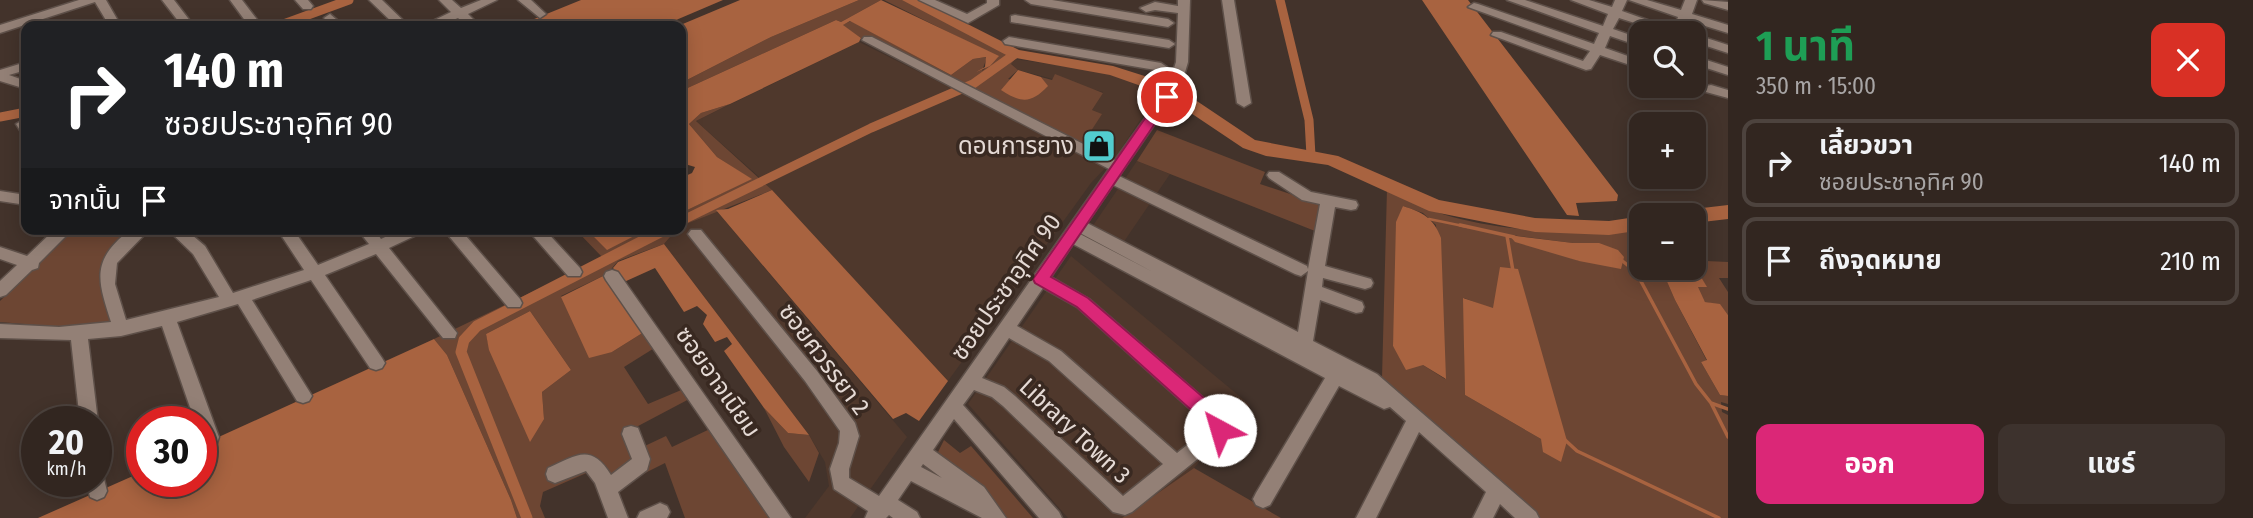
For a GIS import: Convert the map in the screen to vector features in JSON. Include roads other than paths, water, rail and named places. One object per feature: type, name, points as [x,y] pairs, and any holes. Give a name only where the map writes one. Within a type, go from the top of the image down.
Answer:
[{"type":"street","points":[[49,20],[91,0]]},
{"type":"street","points":[[100,0],[111,19]]},
{"type":"street","points":[[168,0],[184,21]]},
{"type":"street","points":[[236,0],[254,21]]},
{"type":"street","points":[[375,0],[398,21]]},
{"type":"street","points":[[445,0],[469,21]]},
{"type":"street","points":[[440,21],[491,0]]},
{"type":"street","points":[[524,0],[540,15]]},
{"type":"street","points":[[925,0],[968,19],[993,5],[993,0]]},
{"type":"street","points":[[941,9],[956,0]]},
{"type":"street","points":[[1031,0],[1103,3],[1146,8],[1154,13],[1183,9]]},
{"type":"street","points":[[1228,0],[1244,103]]},
{"type":"street","points":[[1513,0],[1545,5],[1629,39]]},
{"type":"street","points":[[1577,0],[1640,21]]},
{"type":"street","points":[[1497,35],[1586,66],[1598,49],[1621,0]]},
{"type":"street","points":[[1635,0],[1728,29]]},
{"type":"street","points":[[1682,21],[1691,0]]},
{"type":"street","points":[[1708,0],[1728,6]]},
{"type":"street","points":[[1103,3],[1168,23]]},
{"type":"street","points":[[1092,54],[1103,3]]},
{"type":"street","points":[[1523,44],[1545,5]]},
{"type":"street","points":[[1474,6],[1629,60]]},
{"type":"street","name":"ซอยประชาอุทิศ 90","points":[[881,510],[1170,92],[1182,62],[1183,9]]},
{"type":"street","points":[[1015,19],[1169,44]]},
{"type":"street","points":[[0,29],[21,25]]},
{"type":"street","points":[[868,40],[1114,173],[1308,270],[1365,283]]},
{"type":"street","points":[[1009,41],[1161,67]]},
{"type":"street","points":[[1706,42],[1728,49]]},
{"type":"street","points":[[1706,64],[1728,71]]},
{"type":"street","points":[[0,76],[21,68]]},
{"type":"street","points":[[0,76],[21,83]]},
{"type":"street","points":[[1711,89],[1728,94]]},
{"type":"street","points":[[1274,175],[1307,196],[1351,205]]},
{"type":"street","points":[[0,196],[21,197]]},
{"type":"street","points":[[1304,344],[1312,290],[1308,270],[1328,202]]},
{"type":"street","points":[[1074,230],[1340,370]]},
{"type":"street","name":"ซอยศวรรยา 2","points":[[696,234],[811,376],[849,429],[851,436],[838,468],[841,483],[881,510]]},
{"type":"street","points":[[0,291],[32,264],[59,235]]},
{"type":"street","points":[[121,329],[106,280],[107,266],[114,251],[134,235]]},
{"type":"street","points":[[183,235],[200,250],[303,396]]},
{"type":"street","points":[[289,235],[376,363]]},
{"type":"street","points":[[370,235],[449,334]]},
{"type":"street","points":[[0,331],[79,334],[168,319],[317,273],[404,235]]},
{"type":"street","points":[[456,235],[514,303]]},
{"type":"street","points":[[540,235],[574,272]]},
{"type":"street","points":[[0,253],[32,264]]},
{"type":"street","name":"ซอยอาจเนียม","points":[[612,276],[781,518]]},
{"type":"street","points":[[1007,329],[1055,356],[1178,466],[1220,430],[1218,422],[1083,303],[1041,279]]},
{"type":"street","points":[[1312,290],[1356,307]]},
{"type":"street","points":[[1194,292],[1304,344],[1414,422],[1496,496],[1529,518]]},
{"type":"street","points":[[168,319],[200,406]]},
{"type":"street","points":[[79,334],[87,406]]},
{"type":"street","points":[[1264,499],[1340,370]]},
{"type":"street","name":"Library Town 3","points":[[971,381],[998,392],[1009,401],[1118,505],[1125,506],[1178,466]]},
{"type":"street","points":[[953,406],[1052,518]]},
{"type":"street","points":[[1366,518],[1414,422]]},
{"type":"street","points":[[607,489],[640,464],[641,459],[631,434]]},
{"type":"street","points":[[921,452],[977,494],[993,515]]},
{"type":"street","points":[[555,474],[579,463],[590,462],[603,478],[618,518]]},
{"type":"street","points":[[909,470],[993,515]]},
{"type":"street","points":[[1483,518],[1496,496]]},
{"type":"street","points":[[1496,496],[1513,518]]},
{"type":"street","points":[[881,510],[910,518]]},
{"type":"waterway","points":[[292,21],[349,0]]},
{"type":"waterway","points":[[909,0],[1015,54],[1113,71],[1167,89],[1249,144],[1266,150],[1332,160],[1435,206],[1535,225],[1609,228],[1629,225]]},
{"type":"waterway","points":[[1280,0],[1309,120],[1311,156]]},
{"type":"waterway","points":[[686,219],[871,128],[973,84],[1015,54]]},
{"type":"waterway","points":[[0,117],[21,113]]},
{"type":"waterway","points":[[1706,215],[1728,212]]},
{"type":"waterway","points":[[1429,219],[1468,227]]},
{"type":"waterway","points":[[1460,225],[1514,237]]},
{"type":"waterway","points":[[527,518],[461,352],[464,340],[477,326],[654,235]]},
{"type":"waterway","points":[[1507,236],[1513,271]]},
{"type":"waterway","points":[[1620,259],[1636,272],[1696,384],[1711,403]]},
{"type":"waterway","points":[[1711,403],[1728,409]]},
{"type":"waterway","points":[[1711,403],[1728,437]]},
{"type":"waterway","points":[[1564,439],[1577,451],[1719,518]]},
{"type":"place","name":"ดอนการยาง","points":[[1099,146]]}]
